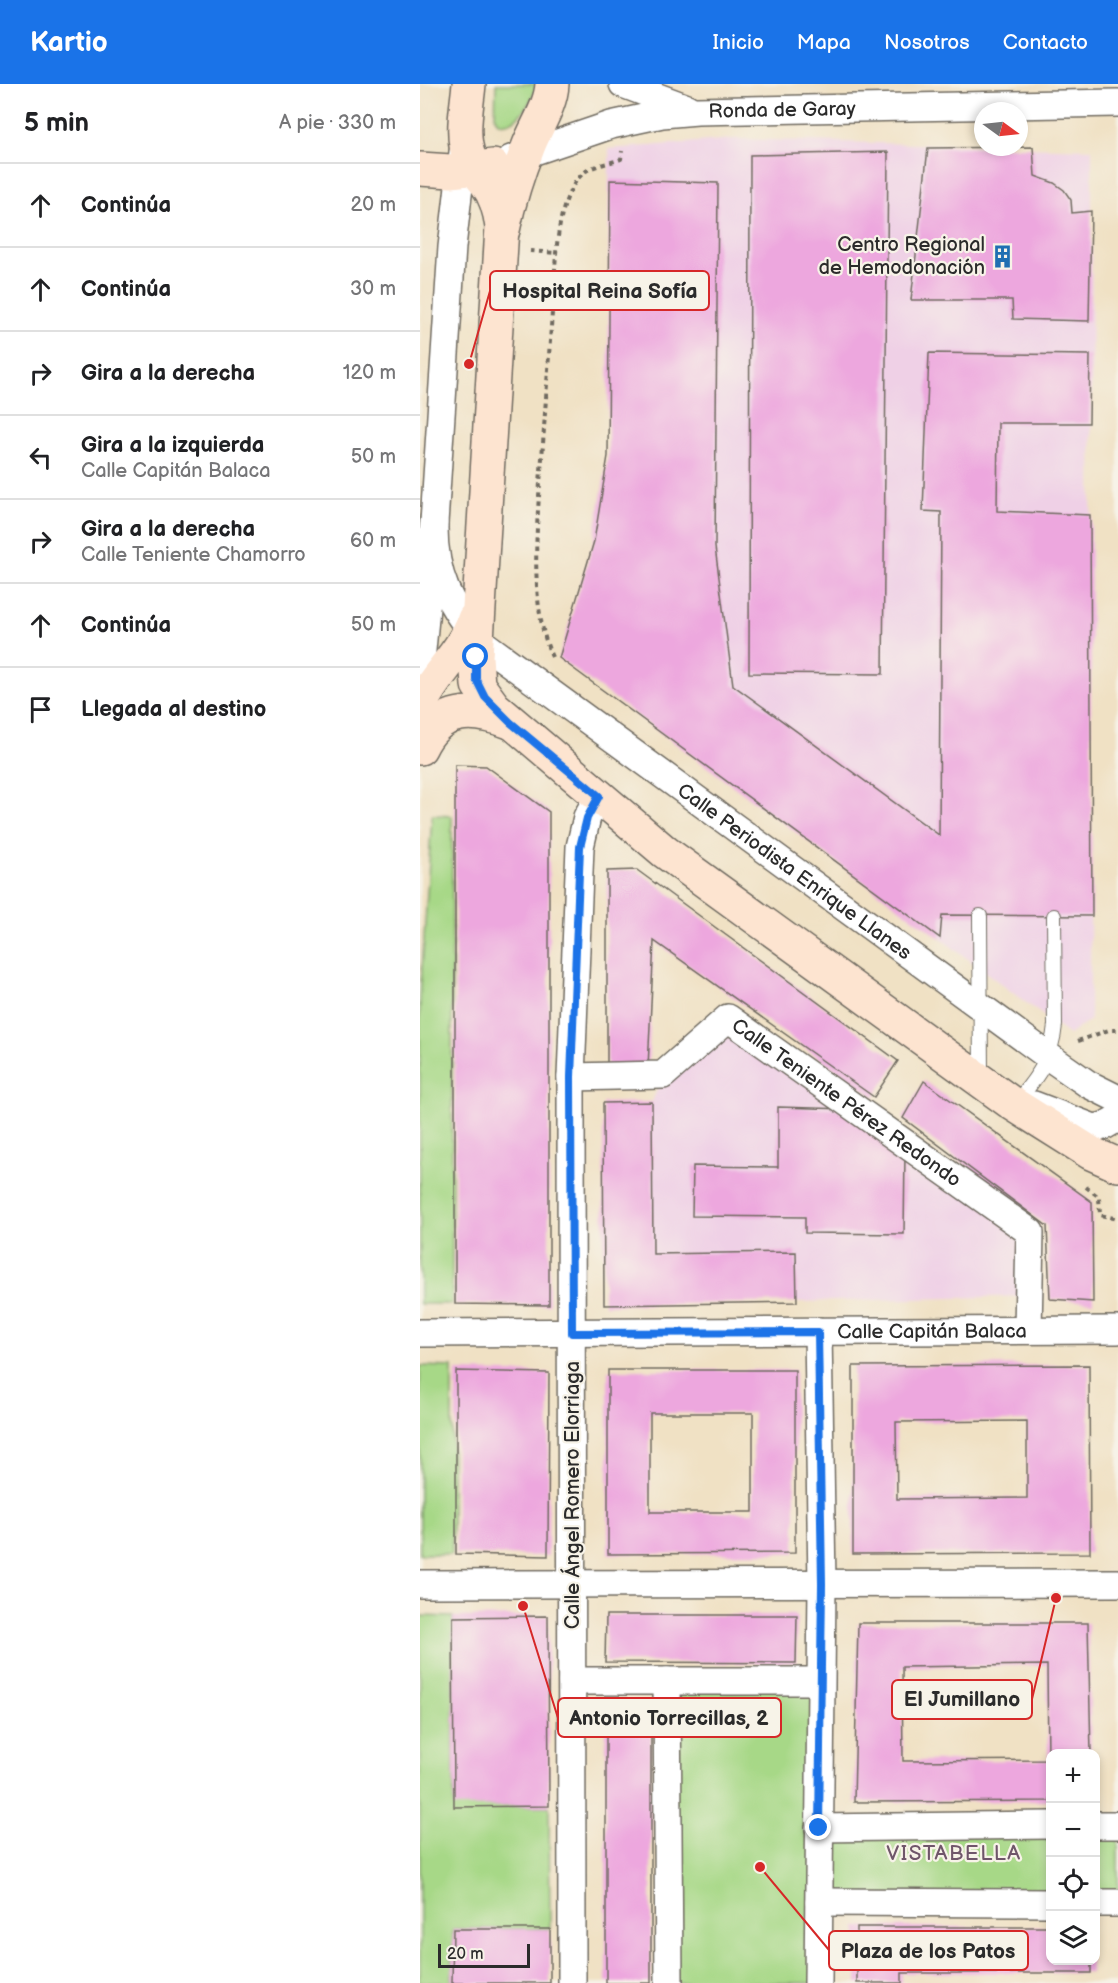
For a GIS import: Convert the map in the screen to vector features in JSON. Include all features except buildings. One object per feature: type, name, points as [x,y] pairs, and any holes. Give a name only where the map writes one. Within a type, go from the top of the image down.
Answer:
[{"type":"main road","points":[[469,84],[467,151],[471,163],[477,168],[496,200],[501,220],[502,238],[479,597],[473,634],[478,685],[485,697],[510,722],[665,852],[985,1084],[1050,1128],[1090,1152],[1118,1165]]},
{"type":"main road","points":[[502,238],[508,208],[526,154],[551,96],[552,84]]},
{"type":"main road","points":[[420,170],[477,168],[527,137],[540,119]]},
{"type":"main road","points":[[420,706],[431,686],[473,634]]},
{"type":"main road","points":[[420,748],[428,733],[449,717],[465,713],[480,713],[510,722]]},
{"type":"street","name":"Ronda de Garay","points":[[623,84],[697,111]]},
{"type":"street","name":"Ronda de Garay","points":[[477,168],[526,154],[589,131],[662,114],[979,95],[1118,104]]},
{"type":"street","points":[[420,671],[434,523],[451,255],[477,168]]},
{"type":"street","name":"Calle Periodista Enrique Llanes","points":[[434,523],[434,551],[442,581],[450,601],[473,634],[507,662],[980,1007],[1052,1037],[1080,1078],[1118,1099]]},
{"type":"street","name":"Calle Ángel Romero Elorriaga","points":[[572,1983],[571,1077],[580,847],[587,818],[599,796]]},
{"type":"street","name":"Calle Teniente Pérez Redondo","points":[[571,1077],[663,1075],[728,1018],[1030,1232],[1028,1330]]},
{"type":"street","points":[[985,1084],[1089,1127],[1104,1126],[1118,1118]]},
{"type":"street","name":"Calle Capitán Balaca","points":[[420,1333],[1118,1330]]},
{"type":"street","points":[[818,1332],[822,1584],[818,1983]]},
{"type":"street","points":[[420,1584],[1118,1583]]},
{"type":"street","points":[[572,1680],[820,1681]]},
{"type":"street","points":[[667,1681],[669,1983]]},
{"type":"street","points":[[1100,1825],[1118,1825]]},
{"type":"street","points":[[819,1828],[1046,1826]]},
{"type":"street","points":[[819,1902],[1046,1903]]},
{"type":"street","points":[[1100,1903],[1118,1903]]},
{"type":"lane","points":[[980,916],[980,1007],[985,1084]]},
{"type":"lane","points":[[1019,1099],[1038,1076],[1052,1037],[1054,916]]},
{"type":"path","points":[[554,663],[544,639],[537,569],[556,253],[561,217],[574,186],[587,171],[621,159],[622,122]]},
{"type":"path","points":[[1052,1037],[1071,1043],[1109,1030],[1118,1030]]},
{"type":"shaded area","points":[[734,139],[974,146],[974,156],[1028,156],[1028,147],[1092,149],[1090,1020],[1069,1035],[559,658],[594,541],[608,456],[609,149]]},
{"type":"shaded area","points":[[728,1018],[1030,1232],[1028,1296],[797,1302],[796,1252],[653,1254],[652,1102],[663,1075]]},
{"type":"green space","points":[[496,84],[536,84],[524,111],[512,121],[499,123],[495,118]]},
{"type":"green space","points":[[432,815],[452,816],[452,1304],[420,1304],[420,1000]]},
{"type":"green space","points":[[420,1366],[452,1367],[452,1554],[420,1554]]},
{"type":"green space","points":[[420,1616],[453,1617],[454,1806],[549,1806],[550,1929],[453,1929],[452,1983],[420,1983]]},
{"type":"green space","points":[[667,1681],[820,1681],[819,1828],[1046,1825],[1046,1903],[819,1902],[818,1983],[669,1983]]},
{"type":"green space","points":[[1100,1825],[1118,1825],[1118,1903],[1100,1903]]},
{"type":"place","name":"Centro Regional de Hemodonación","points":[[1003,256]]},
{"type":"place","name":"Hospital Reina Sofía","points":[[469,364]]},
{"type":"place","name":"El Jumillano","points":[[1056,1598]]},
{"type":"place","name":"Antonio Torrecillas, 2","points":[[523,1606]]},
{"type":"place","name":"Plaza de los Patos","points":[[760,1867]]},
{"type":"district","name":"VISTABELLA","points":[[954,1853]]},
{"type":"route","points":[[476,657],[476,679],[485,697],[510,722],[561,762],[599,796],[587,818],[580,847],[571,1077],[572,1333],[818,1332],[822,1584],[819,1828]]}]
